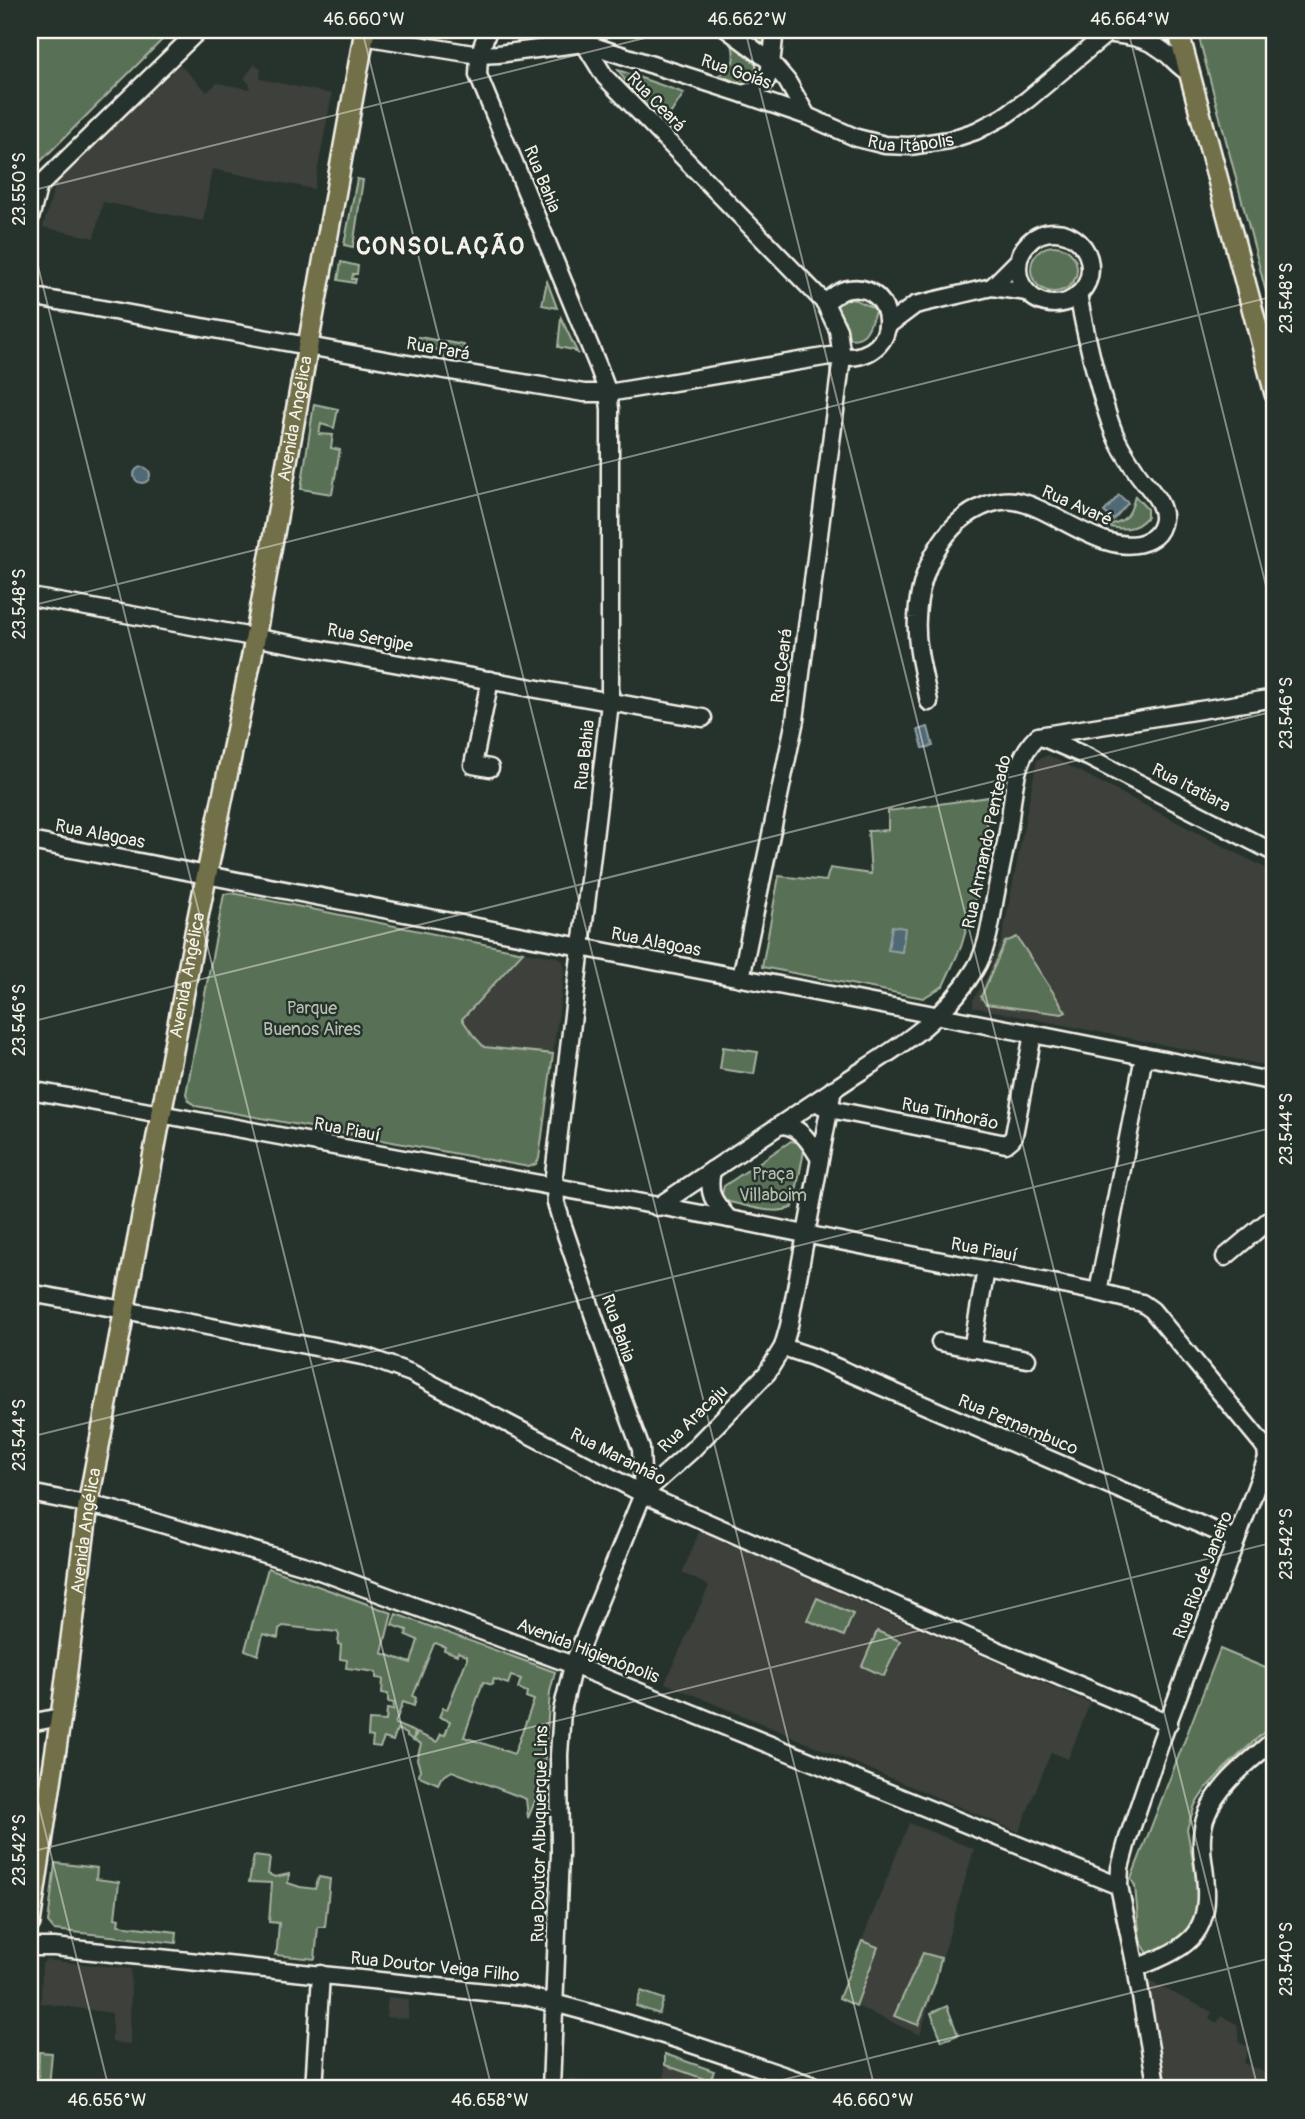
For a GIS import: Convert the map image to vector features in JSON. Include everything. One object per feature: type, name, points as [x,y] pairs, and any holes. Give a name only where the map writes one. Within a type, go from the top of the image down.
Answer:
[{"type":"main road","points":[[1178,30],[1275,394]]},
{"type":"main road","name":"Avenida Angélica","points":[[30,1923],[88,1505],[207,874],[255,636],[364,33]]},
{"type":"street","points":[[30,219],[34,192],[199,30]]},
{"type":"street","points":[[478,55],[488,30]]},
{"type":"street","points":[[728,30],[770,61],[807,116]]},
{"type":"street","points":[[743,94],[765,83],[775,30]]},
{"type":"street","points":[[1152,30],[1178,30]]},
{"type":"street","name":"Rua Itápolis","points":[[807,116],[857,138],[885,145],[910,146],[949,140],[976,131],[1003,117],[1108,32],[1158,47],[1190,73]]},
{"type":"street","name":"Rua Goiás","points":[[364,33],[478,55],[584,43],[807,116]]},
{"type":"street","name":"Rua Ceará","points":[[584,43],[605,77],[825,303]]},
{"type":"street","name":"Rua Bahia","points":[[478,55],[478,75],[608,393],[610,409],[610,703],[554,1167],[554,1188],[562,1223],[641,1449],[643,1494]]},
{"type":"street","points":[[781,108],[788,102],[792,90]]},
{"type":"street","points":[[992,287],[1018,261],[1030,241],[1041,234],[1052,232],[1075,239],[1083,247],[1090,268],[1089,278],[1078,294],[1069,301],[1046,303],[1027,292],[1021,283],[1018,261]]},
{"type":"street","points":[[915,305],[876,296],[860,289],[840,292],[825,303],[838,330],[842,357],[861,356],[880,344],[887,326],[915,305],[992,287],[1027,292]]},
{"type":"street","name":"Rua Avaré","points":[[929,702],[917,635],[919,599],[930,564],[942,541],[952,527],[970,513],[997,502],[1018,501],[1084,532],[1129,545],[1150,539],[1157,534],[1162,524],[1163,516],[1158,500],[1119,444],[1108,417],[1091,359],[1078,294]]},
{"type":"street","name":"Rua Pará","points":[[30,296],[578,392],[608,393],[830,356],[842,357]]},
{"type":"street","points":[[876,296],[883,305],[887,326]]},
{"type":"street","name":"Rua Ceará","points":[[741,978],[795,720],[842,357]]},
{"type":"street","name":"Rua Sergipe","points":[[30,597],[703,718]]},
{"type":"street","points":[[489,680],[473,765],[489,768]]},
{"type":"street","points":[[1038,736],[1275,698]]},
{"type":"street","points":[[1088,757],[1094,737],[1106,725]]},
{"type":"street","name":"Rua Itatiara","points":[[1038,736],[1088,757],[1275,853]]},
{"type":"street","name":"Rua Armando Penteado","points":[[822,1106],[834,1089],[922,1030],[949,1006],[976,968],[986,943],[1017,772],[1022,756],[1038,736]]},
{"type":"street","name":"Rua Alagoas","points":[[30,841],[1275,1082]]},
{"type":"street","name":"Rua Tinhorão","points":[[822,1106],[1006,1144],[1014,1135],[1033,1034]]},
{"type":"street","points":[[1098,1292],[1144,1056]]},
{"type":"street","name":"Rua Piauí","points":[[30,1090],[729,1219]]},
{"type":"street","points":[[657,1206],[712,1170],[782,1125],[822,1106],[820,1159],[806,1235],[729,1219],[711,1196],[709,1188],[712,1170]]},
{"type":"street","points":[[782,1125],[800,1132],[820,1159]]},
{"type":"street","points":[[1225,1258],[1275,1215]]},
{"type":"street","name":"Rua Piauí","points":[[806,1235],[1098,1292],[1142,1303],[1152,1310]]},
{"type":"street","name":"Rua Aracaju","points":[[573,1665],[643,1494],[691,1451],[767,1373],[783,1347],[806,1235]]},
{"type":"street","points":[[972,1349],[986,1270]]},
{"type":"street","name":"Rua Maranhão","points":[[30,1293],[367,1357],[411,1373],[643,1494],[1169,1723]]},
{"type":"street","name":"Rua Rio de Janeiro","points":[[1152,1310],[1245,1422],[1265,1450],[1267,1458],[1169,1723],[1120,1868],[1119,1886],[1157,2089]]},
{"type":"street","points":[[940,1342],[1027,1359]]},
{"type":"street","name":"Rua Pernambuco","points":[[783,1347],[813,1357],[1236,1540]]},
{"type":"street","name":"Avenida Higienópolis","points":[[30,1493],[110,1509],[278,1557],[573,1665],[1119,1886]]},
{"type":"street","name":"Rua Doutor Albuquerque Lins","points":[[551,2089],[556,2003],[559,1755],[562,1711],[573,1665]]},
{"type":"street","points":[[30,1723],[60,1717]]},
{"type":"street","points":[[1136,1968],[1183,1947],[1199,1927],[1206,1908],[1202,1842],[1207,1813],[1215,1798],[1232,1778],[1275,1739]]},
{"type":"street","name":"Rua Doutor Veiga Filho","points":[[30,1947],[54,1947],[524,1996],[556,2003],[692,2045],[824,2089]]},
{"type":"street","points":[[314,2089],[321,1974]]},
{"type":"shaded area","points":[[255,64],[261,69],[260,79],[332,94],[314,189],[212,169],[203,221],[103,202],[94,238],[43,227],[56,181],[180,65],[207,92],[217,83],[249,89],[250,84],[244,78]]},
{"type":"shaded area","points":[[1048,755],[1275,873],[1275,1067],[973,1007],[973,1000],[987,977],[1002,939],[1037,760]]},
{"type":"shaded area","points":[[523,952],[558,957],[563,961],[565,968],[553,1054],[484,1047],[461,1019]]},
{"type":"shaded area","points":[[700,1530],[1090,1703],[1068,1759],[1051,1752],[1019,1832],[665,1683],[709,1586],[682,1573]]},
{"type":"shaded area","points":[[909,1823],[974,1849],[920,2035],[839,1998]]},
{"type":"shaded area","points":[[46,1960],[131,1969],[130,2044],[112,2042],[112,2013],[41,2003],[42,1964]]},
{"type":"shaded area","points":[[1147,1980],[1212,2012],[1209,2019],[1217,2023],[1221,2016],[1237,2024],[1239,2043],[1250,2047],[1243,2063],[1275,2077],[1275,2089],[1168,2089]]},
{"type":"shaded area","points":[[388,1997],[409,1999],[408,2019],[386,2017]]},
{"type":"shaded area","points":[[665,2054],[714,2071],[707,2089],[664,2089]]},
{"type":"shaded area","points":[[569,2078],[605,2089],[568,2089]]},
{"type":"green space","points":[[30,30],[172,30],[30,172]]},
{"type":"green space","points":[[739,30],[768,30],[765,48]]},
{"type":"green space","points":[[1197,30],[1275,30],[1275,326],[1204,57]]},
{"type":"green space","points":[[732,44],[756,64],[754,77],[744,85],[719,75],[733,62]]},
{"type":"green space","points":[[618,70],[684,93],[663,125],[629,86]]},
{"type":"green space","points":[[357,179],[363,180],[353,247],[344,245]]},
{"type":"green space","points":[[1054,246],[1071,252],[1077,269],[1071,286],[1054,292],[1037,286],[1031,269],[1037,252]]},
{"type":"green space","points":[[341,262],[358,266],[357,274],[353,274],[352,279],[356,279],[355,283],[338,280]]},
{"type":"green space","points":[[547,281],[557,308],[542,305]]},
{"type":"green space","points":[[848,299],[876,309],[869,327],[859,338],[845,338],[845,321],[839,318],[834,309]]},
{"type":"green space","points":[[561,318],[578,354],[573,350],[558,347]]},
{"type":"green space","points":[[419,337],[464,345],[463,355],[417,346]]},
{"type":"green space","points":[[314,404],[338,409],[334,428],[321,424],[319,434],[333,435],[331,448],[340,450],[332,494],[301,489]]},
{"type":"green space","points":[[1135,496],[1147,509],[1147,517],[1142,522],[1128,528],[1105,526],[1126,517]]},
{"type":"green space","points":[[989,797],[984,870],[961,947],[943,986],[923,998],[762,967],[779,876],[826,881],[830,868],[871,874],[868,831],[888,830],[888,811]]},
{"type":"green space","name":"Parque Buenos Aires","points":[[232,893],[523,952],[462,1019],[484,1047],[553,1054],[539,1159],[536,1164],[529,1167],[196,1106],[189,1101],[186,1094],[224,894]]},
{"type":"green space","points":[[1017,937],[1066,1012],[1062,1014],[986,1004],[981,997],[1005,942]]},
{"type":"green space","points":[[723,1047],[758,1052],[754,1074],[720,1069]]},
{"type":"green space","name":"Praça Villaboim","points":[[791,1141],[801,1143],[804,1151],[793,1207],[778,1211],[753,1208],[725,1200],[722,1194],[724,1186]]},
{"type":"green space","points":[[268,1568],[392,1613],[382,1653],[411,1663],[418,1640],[406,1635],[407,1630],[392,1625],[396,1614],[555,1672],[550,1692],[542,1794],[538,1794],[528,1818],[526,1799],[452,1771],[441,1778],[438,1784],[419,1776],[417,1759],[421,1744],[414,1740],[417,1733],[437,1742],[441,1734],[445,1735],[450,1721],[439,1717],[443,1708],[447,1709],[467,1656],[458,1652],[457,1655],[434,1644],[413,1696],[416,1698],[414,1706],[403,1702],[395,1724],[415,1732],[413,1740],[397,1729],[393,1741],[384,1738],[380,1747],[372,1746],[373,1737],[368,1736],[369,1720],[386,1721],[387,1709],[393,1710],[394,1703],[388,1702],[388,1694],[382,1693],[383,1679],[376,1678],[376,1672],[346,1668],[347,1660],[340,1659],[341,1645],[338,1644],[337,1632],[283,1626],[279,1629],[278,1638],[263,1634],[258,1655],[245,1650]],"holes":[[[511,1676],[521,1679],[518,1688],[527,1692],[526,1697],[534,1700],[514,1754],[464,1737],[483,1682],[492,1685],[494,1679],[508,1684]]]},
{"type":"green space","points":[[817,1598],[853,1614],[844,1636],[807,1620]]},
{"type":"green space","points":[[877,1631],[900,1641],[884,1676],[862,1666]]},
{"type":"green space","points":[[1220,1649],[1275,1672],[1275,1722],[1225,1768],[1195,1805],[1187,1829],[1197,1883],[1198,1908],[1188,1928],[1175,1941],[1149,1955],[1140,1941],[1135,1886],[1131,1879]]},
{"type":"green space","points":[[254,1856],[270,1858],[268,1874],[275,1877],[289,1874],[288,1883],[300,1887],[315,1889],[319,1877],[330,1879],[325,1927],[318,1927],[315,1959],[275,1955],[279,1923],[269,1922],[272,1883],[249,1882]]},
{"type":"green space","points":[[55,1863],[97,1868],[96,1879],[119,1882],[115,1918],[119,1919],[118,1925],[177,1932],[176,1943],[54,1930],[48,1923]]},
{"type":"green space","points":[[862,1941],[878,1947],[856,2006],[839,1998]]},
{"type":"green space","points":[[923,1953],[941,1958],[935,1983],[918,2025],[894,2016]]},
{"type":"green space","points":[[641,1991],[664,1999],[659,2014],[636,2006]]},
{"type":"green space","points":[[947,2006],[958,2035],[942,2041],[931,2013]]},
{"type":"green space","points":[[39,2052],[52,2053],[49,2087],[38,2086]]},
{"type":"green space","points":[[665,2054],[714,2071],[710,2081],[665,2065]]},
{"type":"water","points":[[142,467],[148,469],[148,481],[142,483],[136,481],[134,475],[136,469]]},
{"type":"water","points":[[1119,495],[1128,503],[1113,520],[1104,512]]},
{"type":"water","points":[[928,727],[933,746],[923,748],[918,730]]},
{"type":"water","points":[[892,926],[905,928],[902,952],[888,950]]},
{"type":"district","name":"CONSOLAÇÃO","points":[[441,246]]}]
